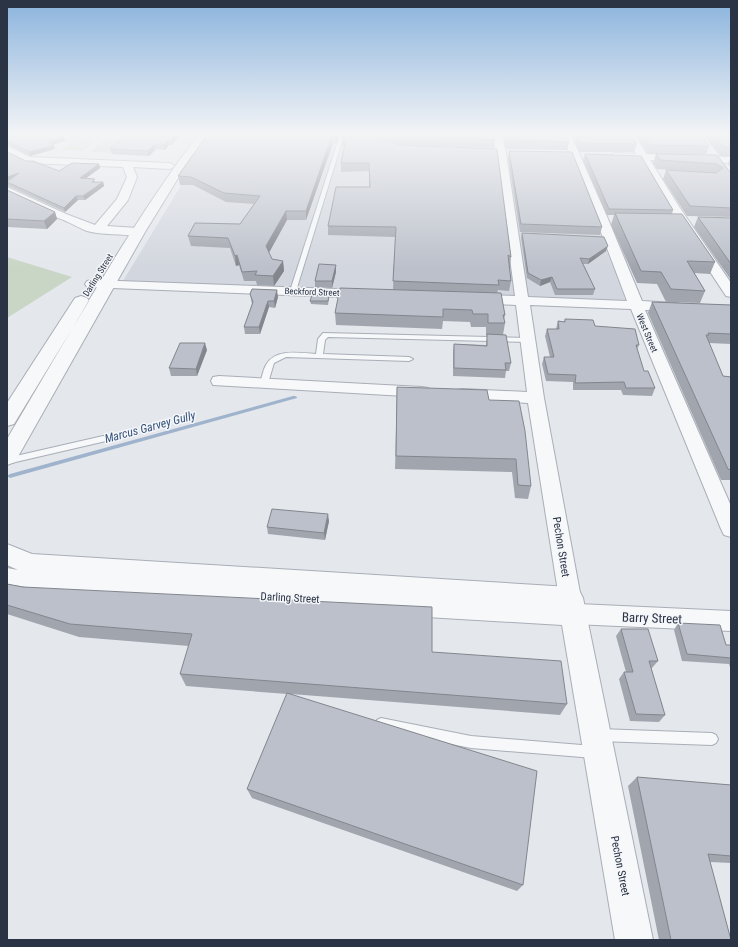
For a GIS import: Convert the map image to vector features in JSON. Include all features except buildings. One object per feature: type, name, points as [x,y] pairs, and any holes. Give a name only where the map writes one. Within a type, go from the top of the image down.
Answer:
[{"type":"street","points":[[98,229],[122,200],[131,179]]},
{"type":"street","name":"Darling Street","points":[[11,429],[98,302],[132,232],[162,179]]},
{"type":"street","name":"Darling Street","points":[[7,457],[11,429],[92,284],[171,179]]},
{"type":"street","name":"Pechon Street","points":[[506,179],[517,235],[522,301],[536,398],[571,606],[634,940]]},
{"type":"street","name":"West Street","points":[[587,179],[602,220],[606,239],[636,305],[731,529]]},
{"type":"street","points":[[656,179],[731,293]]},
{"type":"street","points":[[7,190],[91,228],[132,232]]},
{"type":"street","points":[[602,220],[617,220]]},
{"type":"street","points":[[668,220],[697,221]]},
{"type":"street","name":"Beckford Street","points":[[92,284],[380,295]]},
{"type":"street","points":[[467,298],[691,308]]},
{"type":"street","points":[[219,381],[536,398]]},
{"type":"street","name":"Darling Street","points":[[7,554],[30,564],[437,598]]},
{"type":"street","name":"Darling Street","points":[[7,579],[24,582],[437,598],[571,606]]},
{"type":"street","name":"Barry Street","points":[[571,606],[731,621]]},
{"type":"lane","points":[[293,292],[328,179]]},
{"type":"lane","points":[[320,356],[322,339],[326,335],[528,340]]},
{"type":"lane","points":[[264,383],[270,362],[274,358],[285,355],[410,359]]},
{"type":"lane","points":[[7,461],[103,439]]},
{"type":"lane","points":[[374,722],[471,742],[597,743],[712,738]]},
{"type":"shaded area","points":[[185,179],[579,179],[626,301],[123,281]]},
{"type":"green space","points":[[7,257],[72,277],[7,318]]},
{"type":"waterway","name":"Marcus Garvey Gully","points":[[10,476],[295,397]]}]
